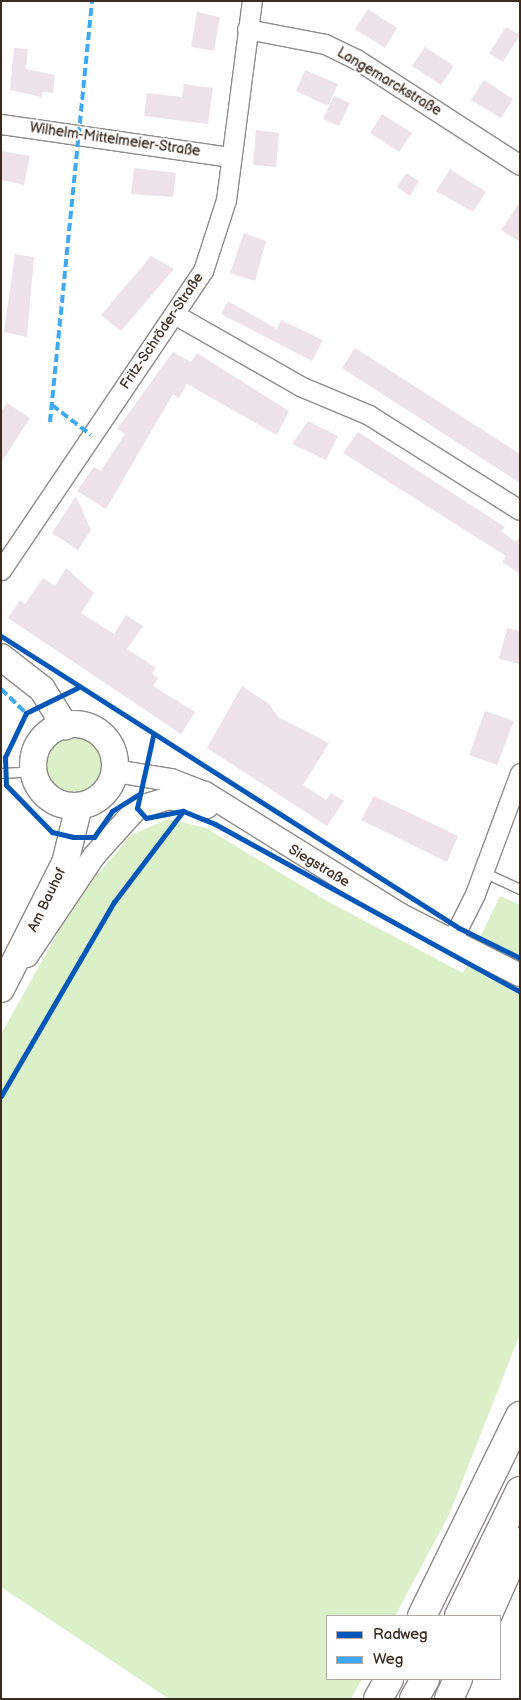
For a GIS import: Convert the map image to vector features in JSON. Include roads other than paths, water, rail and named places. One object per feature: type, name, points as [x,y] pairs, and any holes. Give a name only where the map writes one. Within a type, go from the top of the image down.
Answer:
[{"type":"highway","points":[[422,1615],[520,1416]]},
{"type":"highway","points":[[459,1615],[520,1491]]},
{"type":"highway","points":[[487,1615],[520,1542]]},
{"type":"highway","points":[[378,1699],[388,1680]]},
{"type":"highway","points":[[414,1699],[424,1680]]},
{"type":"highway","points":[[449,1699],[458,1680]]},
{"type":"main road","points":[[1,657],[42,689],[65,726]]},
{"type":"main road","points":[[65,726],[91,728],[102,735],[114,758],[115,771],[103,795],[79,806],[67,806],[44,794],[34,772],[37,748],[53,730],[65,726]]},
{"type":"main road","name":"Am Bauhof","points":[[6,980],[65,864],[79,806]]},
{"type":"street","name":"Fritz-Schröder-Straße","points":[[1,570],[203,271],[221,227],[246,29],[252,1]]},
{"type":"street","name":"Langemarckstraße","points":[[246,29],[326,44],[356,59],[520,165]]},
{"type":"street","name":"Wilhelm-Mittelmeier-Straße","points":[[1,124],[229,157]]},
{"type":"street","points":[[174,314],[300,386],[369,415],[520,510]]},
{"type":"street","name":"Siegstraße","points":[[115,771],[171,780],[206,793],[237,815],[451,942],[520,975]]},
{"type":"street","points":[[451,942],[483,872],[520,773]]},
{"type":"street","points":[[6,980],[32,952],[94,856],[137,808],[170,798],[237,815]]},
{"type":"lane","points":[[1,773],[34,772]]},
{"type":"lane","points":[[483,872],[520,889]]}]
